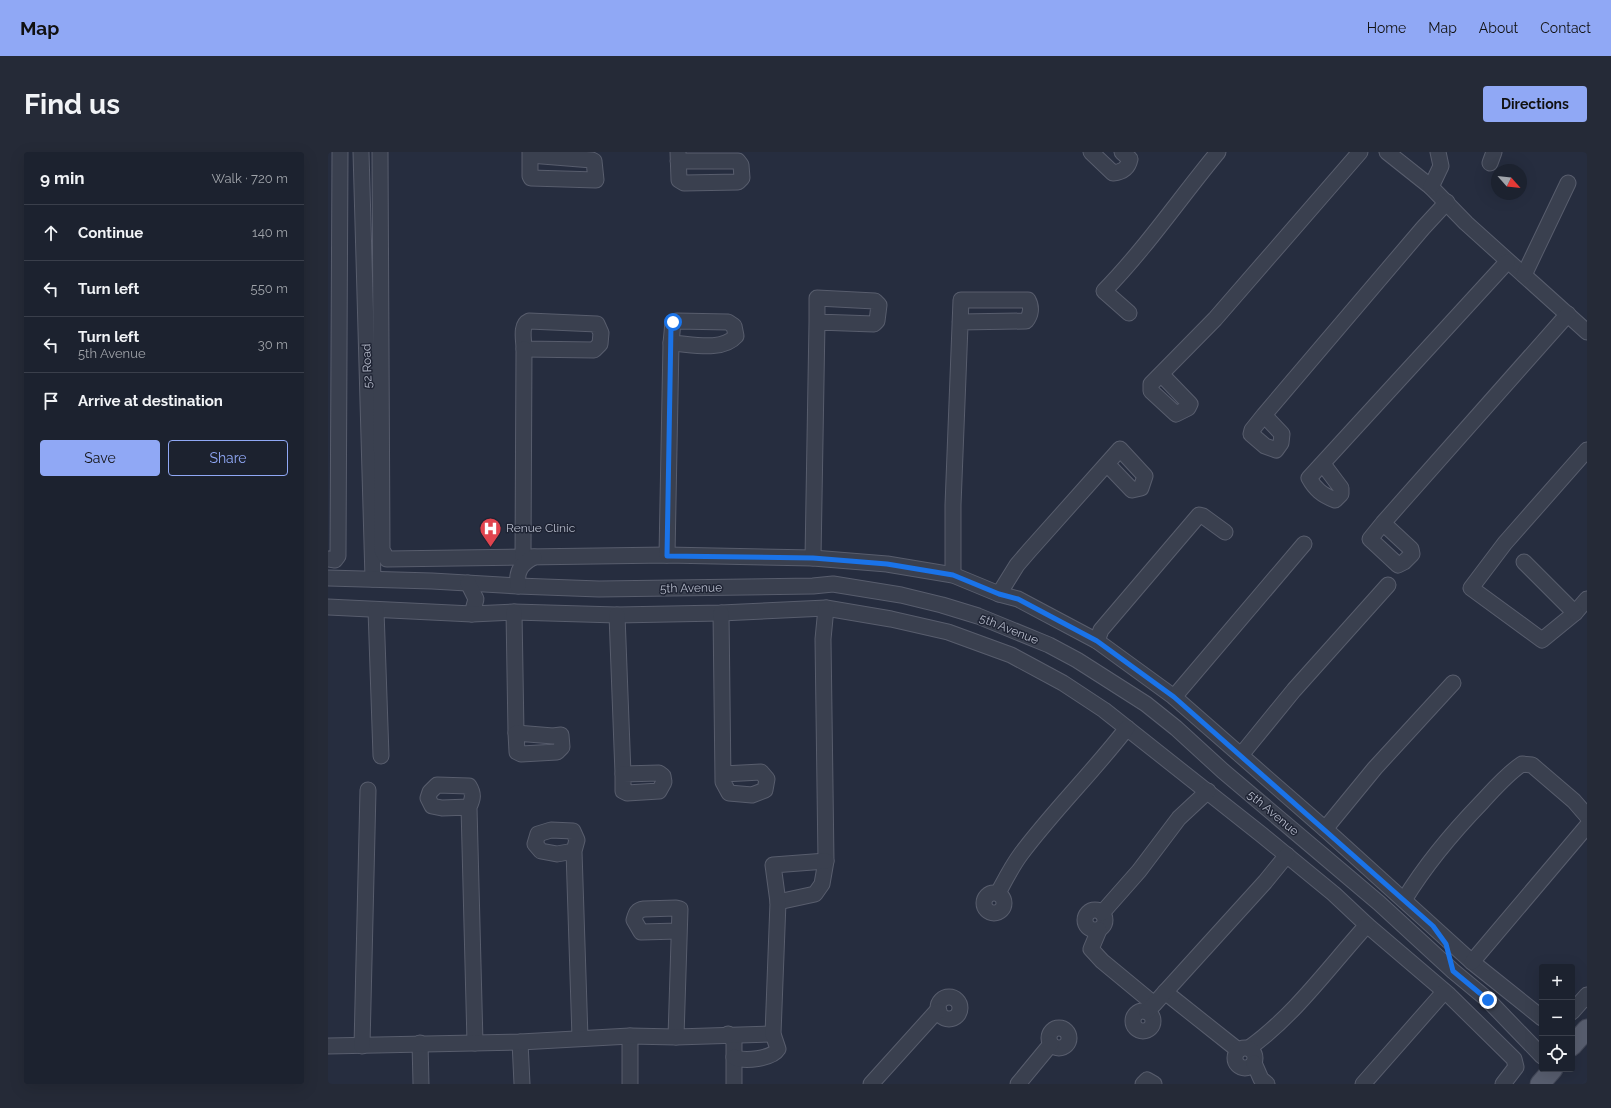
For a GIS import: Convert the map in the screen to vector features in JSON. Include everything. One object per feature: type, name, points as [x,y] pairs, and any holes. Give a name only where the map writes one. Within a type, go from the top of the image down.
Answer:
[{"type":"main road","points":[[1575,1043],[1587,1029]]},
{"type":"main road","points":[[1540,1084],[1550,1072]]},
{"type":"street","points":[[328,560],[335,560],[338,556],[340,152]]},
{"type":"street","name":"52 Road","points":[[361,152],[373,579]]},
{"type":"street","points":[[380,152],[382,550],[387,559],[667,556],[813,558],[887,564],[953,575],[999,594],[1018,599],[1097,641],[1174,697],[1325,829],[1472,962],[1539,1016]]},
{"type":"street","points":[[1092,152],[1113,173],[1122,172],[1129,165],[1130,159],[1122,152]]},
{"type":"street","points":[[1129,313],[1104,291],[1132,262],[1177,202],[1218,152]]},
{"type":"street","points":[[1161,374],[1215,319],[1360,152]]},
{"type":"street","points":[[1387,152],[1431,187],[1507,262],[1524,275],[1587,332]]},
{"type":"street","points":[[1431,187],[1441,166],[1438,152]]},
{"type":"street","points":[[1524,275],[1568,183]]},
{"type":"street","points":[[1264,415],[1447,202]]},
{"type":"street","points":[[1323,464],[1507,262]]},
{"type":"street","points":[[1383,523],[1568,314]]},
{"type":"street","points":[[518,586],[517,577],[520,567],[528,557],[523,327],[526,322],[529,321],[597,324],[601,333],[600,344],[594,350],[524,349]]},
{"type":"street","points":[[813,558],[817,322]]},
{"type":"street","points":[[953,575],[953,504],[960,322]]},
{"type":"street","points":[[667,556],[671,343]]},
{"type":"street","points":[[1587,450],[1505,543],[1471,588],[1542,640],[1575,613],[1587,599]]},
{"type":"street","points":[[999,594],[1017,565],[1106,464]]},
{"type":"street","points":[[1097,641],[1101,630],[1199,515],[1203,516],[1225,532]]},
{"type":"street","points":[[1174,697],[1304,544]]},
{"type":"street","points":[[1524,562],[1575,613]]},
{"type":"street","name":"5th Avenue","points":[[328,578],[599,589],[813,586],[833,584],[902,595],[978,616],[1049,645],[1077,660],[1146,704],[1379,903],[1453,971],[1488,1000],[1539,1053]]},
{"type":"street","points":[[468,583],[476,599],[472,614]]},
{"type":"street","points":[[1241,755],[1294,690],[1388,585]]},
{"type":"street","points":[[328,607],[472,614],[514,612],[617,615],[721,613],[826,608],[891,619],[948,632],[1011,655],[1063,683],[1104,710],[1334,894],[1367,925],[1446,993],[1514,1059],[1516,1067],[1503,1084]]},
{"type":"street","points":[[778,902],[815,894],[822,884],[826,861],[823,646],[826,608]]},
{"type":"street","points":[[376,610],[381,756]]},
{"type":"street","points":[[514,612],[516,733]]},
{"type":"street","points":[[721,613],[723,774]]},
{"type":"street","points":[[617,615],[623,774]]},
{"type":"street","points":[[1325,829],[1375,768],[1453,683]]},
{"type":"street","points":[[998,893],[1020,855],[1052,815],[1097,766],[1127,728]]},
{"type":"street","points":[[1404,900],[1429,862],[1468,817],[1511,772],[1522,764],[1532,765],[1574,801],[1587,816]]},
{"type":"street","points":[[362,1046],[368,790]]},
{"type":"street","points":[[1208,792],[1179,818],[1139,871],[1102,913],[1105,918],[1104,926],[1100,930],[1091,949],[1150,1008],[1265,882],[1287,855]]},
{"type":"street","points":[[469,807],[475,1043]]},
{"type":"street","points":[[1472,962],[1587,826]]},
{"type":"street","points":[[574,851],[580,1038]]},
{"type":"street","points":[[734,1057],[741,1060],[773,1056],[778,1050],[772,1034],[778,902],[773,865],[826,861]]},
{"type":"street","points":[[1244,1049],[1267,1035],[1291,1011],[1367,925]]},
{"type":"street","points":[[1433,926],[1446,944],[1453,971]]},
{"type":"street","points":[[676,1036],[679,931]]},
{"type":"street","points":[[1165,992],[1255,1056],[1254,1063],[1261,1079],[1267,1084]]},
{"type":"street","points":[[1446,993],[1488,1000]]},
{"type":"street","points":[[1363,1084],[1446,993]]},
{"type":"street","points":[[1575,1009],[1587,995]]},
{"type":"street","points":[[870,1084],[936,1012],[939,1011]]},
{"type":"street","points":[[728,1034],[734,1041],[734,1084]]},
{"type":"street","points":[[328,1046],[520,1042],[630,1036],[772,1034]]},
{"type":"street","points":[[630,1036],[630,1084]]},
{"type":"street","points":[[520,1042],[522,1084]]},
{"type":"street","points":[[420,1043],[421,1084]]},
{"type":"street","points":[[1018,1084],[1051,1044]]},
{"type":"street","points":[[1144,1084],[1147,1080],[1154,1084]]},
{"type":"place","name":"Renue Clinic","points":[[490,548]]},
{"type":"route","points":[[673,322],[671,326],[667,556],[813,558],[887,564],[953,575],[999,594],[1018,599],[1097,641],[1174,697],[1433,926],[1446,944],[1453,971],[1488,1000]]}]
